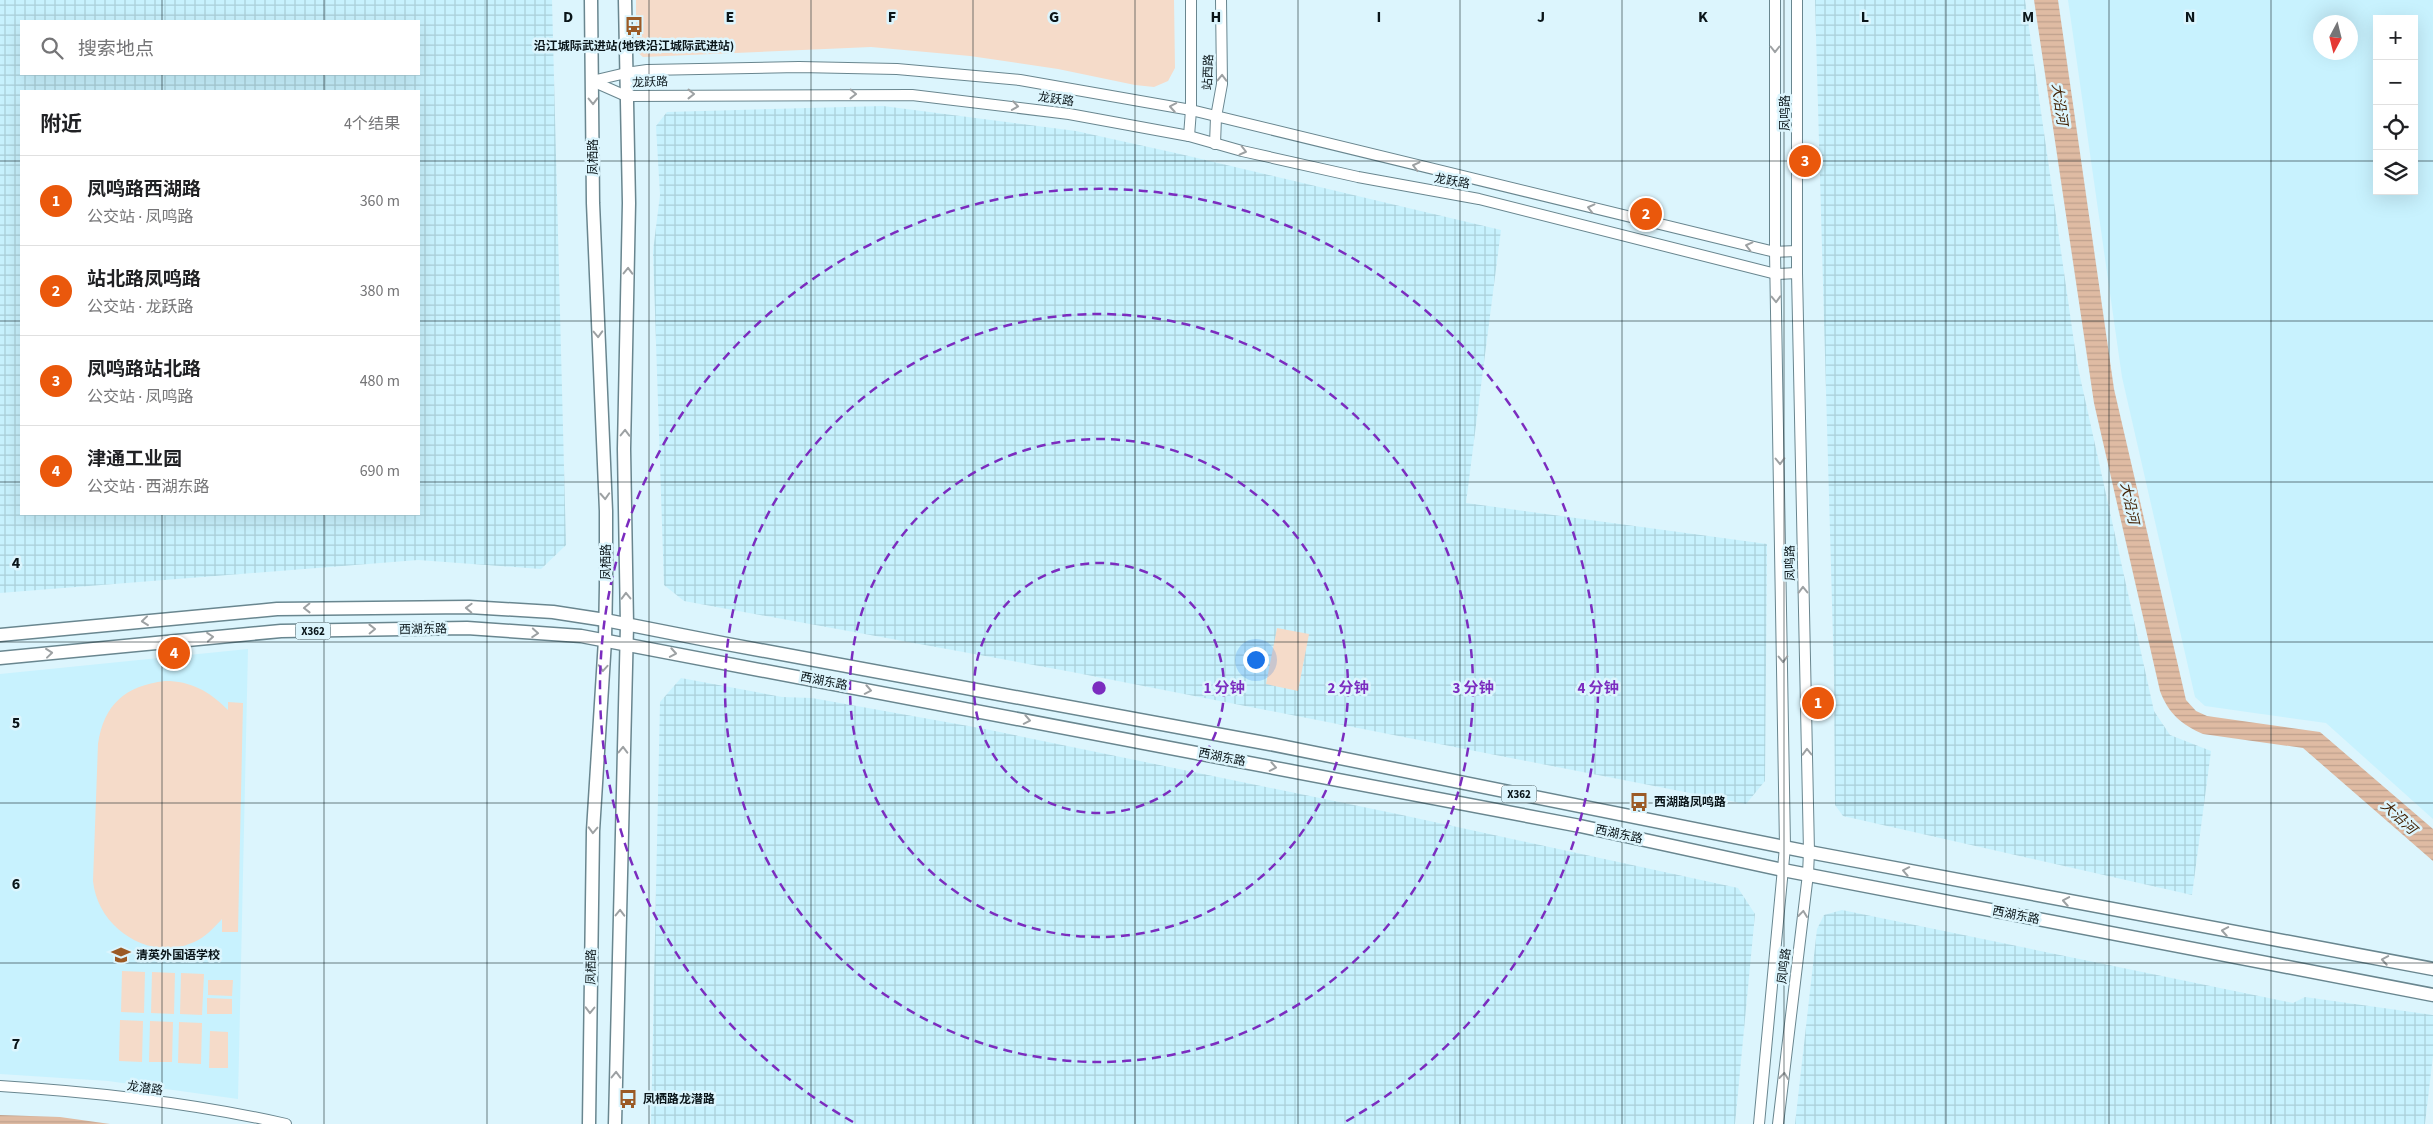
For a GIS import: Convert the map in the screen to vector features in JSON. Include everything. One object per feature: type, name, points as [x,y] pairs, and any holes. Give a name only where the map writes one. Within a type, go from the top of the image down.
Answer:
[{"type":"main road","name":"凤栖路","points":[[589,1124],[593,831],[605,640],[606,511],[594,203],[591,0]]},
{"type":"main road","name":"凤栖路","points":[[615,1124],[626,625],[624,449],[629,203],[625,0]]},
{"type":"main road","name":"西湖东路","points":[[0,635],[277,609],[469,607],[553,612],[605,620],[1270,744],[1809,852],[2433,969]]},
{"type":"main road","name":"西湖东路","points":[[0,658],[281,631],[467,628],[581,636],[1580,826],[1783,870],[2433,995]]},
{"type":"street","name":"站西路","points":[[1189,136],[1191,110],[1191,0]]},
{"type":"street","name":"站西路","points":[[1215,144],[1216,117],[1222,84],[1221,0]]},
{"type":"street","name":"凤鸣路","points":[[1758,1124],[1785,847],[1775,252],[1775,0]]},
{"type":"street","name":"凤鸣路","points":[[1778,1124],[1809,852],[1797,273],[1797,0]]},
{"type":"street","name":"龙跃路","points":[[592,81],[626,72],[799,67],[897,69],[1020,80],[1191,110],[1775,252],[1797,251]]},
{"type":"street","name":"龙跃路","points":[[592,81],[626,96],[912,95],[1069,114],[1189,136],[1215,144],[1358,177],[1479,199],[1776,274],[1797,273]]},
{"type":"street","name":"龙潜路","points":[[0,1086],[74,1091],[245,1115],[286,1124]]},
{"type":"shaded area","points":[[0,0],[552,0],[566,545],[541,569],[418,560],[0,593]]},
{"type":"shaded area","points":[[636,0],[1174,0],[1175,68],[1168,81],[1154,87],[1135,85],[1058,69],[970,56],[871,47],[643,57],[636,51]]},
{"type":"shaded area","points":[[1815,0],[2025,0],[2077,363],[2154,711],[2170,735],[2211,751],[2192,895],[1843,816],[1835,805],[1834,674]]},
{"type":"shaded area","points":[[2068,0],[2433,0],[2433,819],[2326,723],[2205,706],[2195,697],[2122,377]]},
{"type":"shaded area","points":[[883,106],[1076,131],[1501,230],[1466,503],[1767,544],[1765,781],[1746,804],[1072,672],[684,601],[664,585],[653,251],[660,195],[656,126],[667,112]]},
{"type":"shaded area","points":[[1277,628],[1309,634],[1298,691],[1266,684]]},
{"type":"shaded area","name":"清英外国语学校","points":[[248,649],[238,1099],[108,1081],[0,1074],[0,674]]},
{"type":"shaded area","points":[[681,678],[782,697],[812,698],[985,729],[1402,815],[1738,888],[1755,914],[1735,1124],[651,1124],[660,702]]},
{"type":"shaded area","points":[[174,681],[199,688],[214,697],[228,710],[228,702],[243,703],[238,932],[222,932],[222,919],[203,937],[186,945],[168,948],[150,946],[133,939],[118,929],[106,915],[97,899],[93,881],[98,744],[105,718],[119,699],[128,693],[138,687]]},
{"type":"shaded area","points":[[1842,910],[2293,1003],[2305,997],[2433,1015],[2433,1055],[2425,1124],[1795,1124],[1817,929],[1824,915]]},
{"type":"shaded area","points":[[122,971],[145,972],[144,1013],[121,1012]]},
{"type":"shaded area","points":[[152,972],[175,973],[174,1014],[151,1013]]},
{"type":"shaded area","points":[[181,973],[204,974],[202,1015],[180,1014]]},
{"type":"shaded area","points":[[208,980],[233,980],[232,996],[208,995]]},
{"type":"shaded area","points":[[207,998],[232,999],[232,1014],[207,1014]]},
{"type":"shaded area","points":[[120,1020],[143,1021],[142,1062],[119,1061]]},
{"type":"shaded area","points":[[150,1021],[173,1022],[172,1062],[149,1062]]},
{"type":"shaded area","points":[[179,1022],[202,1023],[201,1064],[178,1063]]},
{"type":"shaded area","points":[[210,1031],[228,1032],[228,1068],[209,1068]]},
{"type":"water","name":"大沿河","points":[[2034,0],[2058,0],[2114,389],[2186,700],[2196,711],[2207,716],[2320,732],[2433,829],[2433,861],[2303,748],[2203,734],[2182,722],[2163,699],[2094,403]]},
{"type":"water","points":[[0,1115],[60,1117],[110,1124],[0,1124]]},
{"type":"place","name":"沿江城际武进站(地铁沿江城际武进站)","points":[[634,26]]},
{"type":"place","name":"凤鸣路站北路","points":[[1805,161]]},
{"type":"place","name":"站北路凤鸣路","points":[[1646,214]]},
{"type":"place","name":"津通工业园","points":[[174,653]]},
{"type":"place","name":"凤鸣路西湖路","points":[[1818,703]]},
{"type":"place","name":"西湖路凤鸣路","points":[[1639,802]]},
{"type":"place","name":"清英外国语学校","points":[[121,955]]},
{"type":"place","name":"凤栖路龙潜路","points":[[628,1099]]}]
